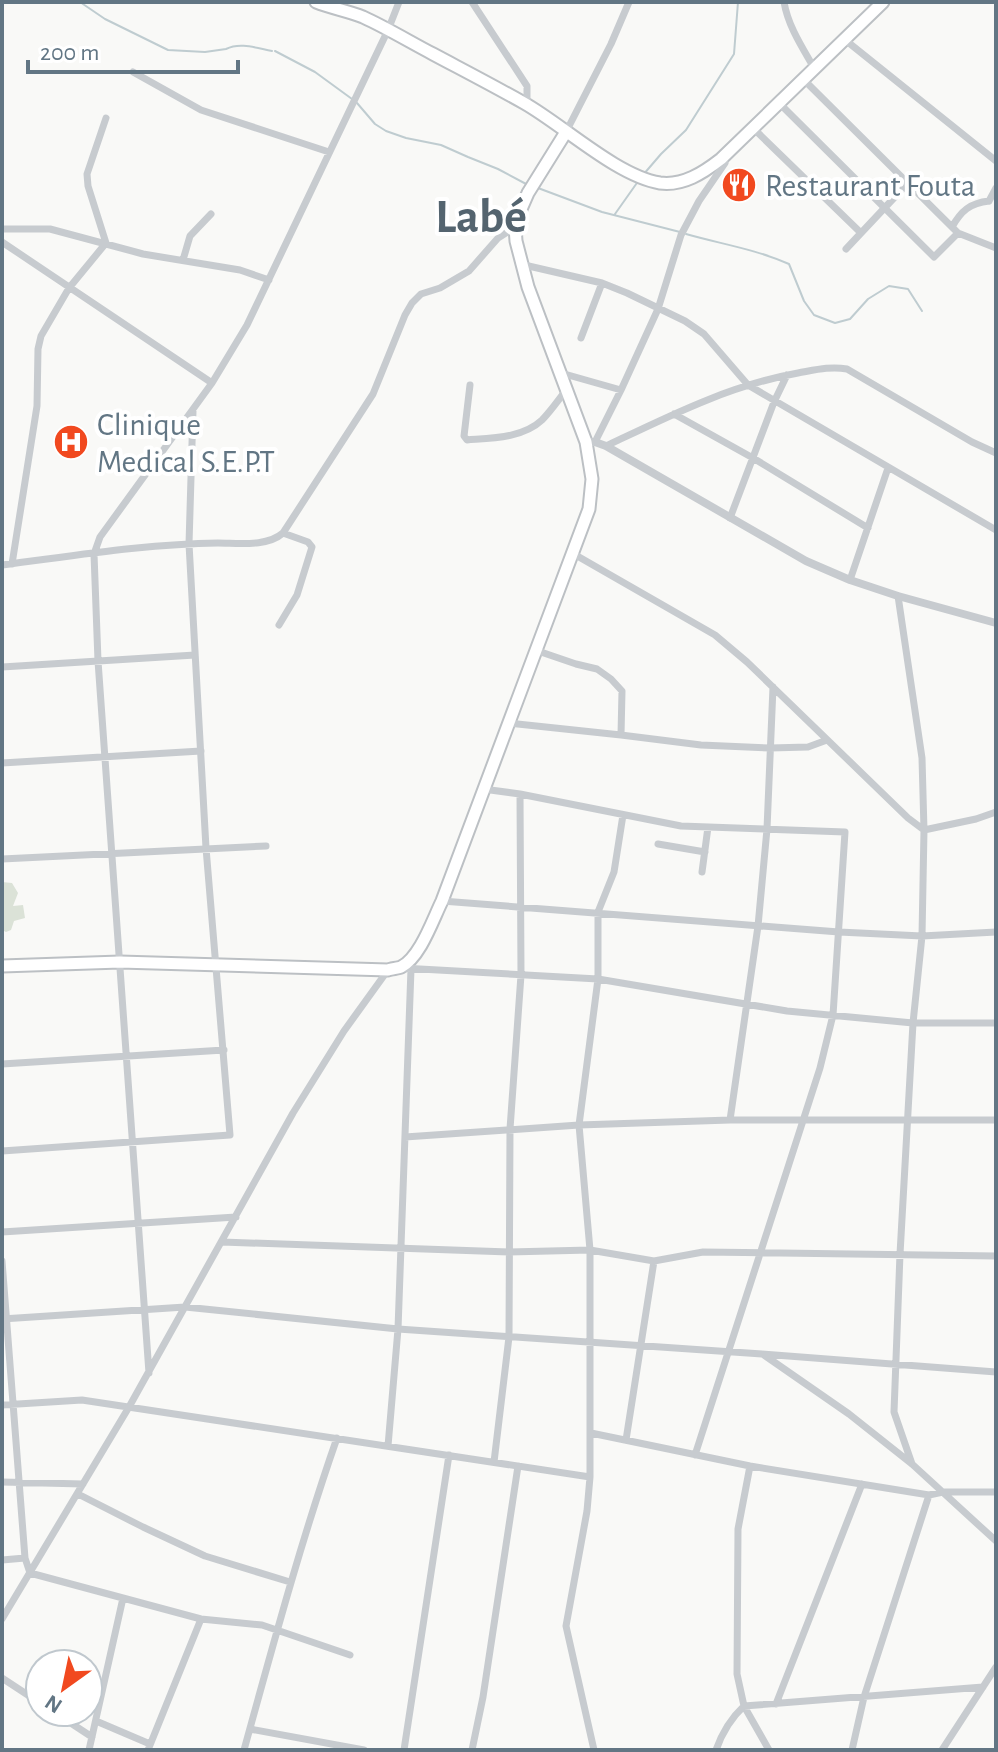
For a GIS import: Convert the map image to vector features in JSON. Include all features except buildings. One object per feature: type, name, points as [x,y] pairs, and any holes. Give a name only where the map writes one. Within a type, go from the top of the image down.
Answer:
[{"type":"main road","points":[[316,2],[360,16],[388,30],[527,105],[620,167],[661,183],[690,179],[721,159],[883,2]]},
{"type":"main road","points":[[2,966],[120,962],[400,969],[416,953],[442,901],[589,509],[591,442],[567,389],[520,264],[515,227],[532,187],[566,132]]},
{"type":"street","points":[[149,1373],[98,661],[94,554],[100,537],[212,383],[247,325],[399,2]]},
{"type":"street","points":[[472,2],[527,86],[527,105]]},
{"type":"street","points":[[566,132],[629,2]]},
{"type":"street","points":[[784,2],[795,35],[814,68]]},
{"type":"street","points":[[844,39],[996,161]]},
{"type":"street","points":[[133,72],[201,110],[329,152]]},
{"type":"street","points":[[803,79],[955,230],[996,248]]},
{"type":"street","points":[[779,103],[934,257],[955,230],[959,214],[966,207],[989,201],[996,207]]},
{"type":"street","points":[[106,118],[87,174],[106,243]]},
{"type":"street","points":[[754,129],[860,232]]},
{"type":"street","points":[[721,159],[725,163],[682,232],[658,309],[621,390],[591,442],[606,446],[806,561],[898,596],[996,623]]},
{"type":"street","points":[[846,249],[908,183]]},
{"type":"street","points":[[989,201],[996,188]]},
{"type":"street","points":[[183,260],[190,236],[211,214]]},
{"type":"street","points":[[2,565],[189,544],[276,540],[373,394],[412,303],[421,294],[440,288],[469,271],[498,238],[515,227]]},
{"type":"street","points":[[2,229],[50,229],[143,254],[240,270],[269,280]]},
{"type":"street","points":[[2,242],[212,383]]},
{"type":"street","points":[[12,564],[37,406],[41,336],[69,288],[106,243]]},
{"type":"street","points":[[520,264],[602,283],[685,321],[704,334],[748,385],[996,530]]},
{"type":"street","points":[[581,338],[602,283]]},
{"type":"street","points":[[606,446],[674,414],[748,385],[833,367],[847,369],[996,453]]},
{"type":"street","points":[[561,373],[621,390]]},
{"type":"street","points":[[730,518],[787,375]]},
{"type":"street","points":[[470,385],[464,436],[467,440],[514,434],[532,427],[542,420],[567,389]]},
{"type":"street","points":[[2,1151],[230,1135],[206,848],[189,544],[193,409]]},
{"type":"street","points":[[674,414],[868,528]]},
{"type":"street","points":[[850,580],[888,468]]},
{"type":"street","points":[[279,625],[297,595],[312,547],[308,542],[283,533]]},
{"type":"street","points":[[572,553],[715,635],[924,830],[996,812]]},
{"type":"street","points":[[898,596],[922,758],[924,830],[922,936],[913,1023],[894,1412],[912,1464]]},
{"type":"street","points":[[535,650],[597,669],[619,686],[622,691],[621,735]]},
{"type":"street","points":[[2,667],[195,655]]},
{"type":"street","points":[[730,1120],[758,926],[767,829],[773,687]]},
{"type":"street","points":[[507,723],[701,745],[808,747],[827,740]]},
{"type":"street","points":[[2,763],[201,751]]},
{"type":"street","points":[[483,789],[681,826],[845,832],[833,1015],[820,1068],[695,1455]]},
{"type":"street","points":[[494,1462],[509,1337],[510,1129],[521,975],[520,794]]},
{"type":"street","points":[[594,1750],[566,1626],[587,1511],[590,1477],[590,1250],[579,1125],[598,979],[598,912],[614,872],[623,815]]},
{"type":"street","points":[[702,872],[708,827]]},
{"type":"street","points":[[658,844],[705,852]]},
{"type":"street","points":[[2,859],[266,846]]},
{"type":"street","points":[[442,901],[839,932],[922,936],[996,932]]},
{"type":"street","points":[[400,969],[598,979],[787,1011],[913,1023],[996,1023]]},
{"type":"street","points":[[388,1446],[398,1329],[405,1137],[400,969]]},
{"type":"street","points":[[2,1619],[149,1373],[293,1113],[344,1031],[400,969]]},
{"type":"street","points":[[2,1064],[224,1050]]},
{"type":"street","points":[[405,1137],[579,1125],[730,1120],[996,1120]]},
{"type":"street","points":[[2,1232],[236,1217]]},
{"type":"street","points":[[222,1242],[509,1252],[590,1250],[654,1261],[703,1252],[996,1256]]},
{"type":"street","points":[[2,1261],[4,1319],[25,1558],[30,1573]]},
{"type":"street","points":[[626,1440],[654,1261]]},
{"type":"street","points":[[4,1319],[185,1307],[398,1329],[996,1372]]},
{"type":"street","points":[[762,1354],[849,1414],[912,1464],[996,1541]]},
{"type":"street","points":[[2,1405],[82,1400],[590,1477]]},
{"type":"street","points":[[591,1433],[750,1466],[929,1495],[996,1492]]},
{"type":"street","points":[[244,1750],[290,1582],[337,1438]]},
{"type":"street","points":[[404,1750],[449,1455]]},
{"type":"street","points":[[472,1750],[518,1466]]},
{"type":"street","points":[[750,1466],[738,1529],[737,1674],[744,1706],[769,1750]]},
{"type":"street","points":[[2,1482],[83,1484]]},
{"type":"street","points":[[776,1704],[862,1484]]},
{"type":"street","points":[[78,1494],[205,1556],[290,1582]]},
{"type":"street","points":[[852,1750],[864,1697],[929,1495]]},
{"type":"street","points":[[2,1560],[25,1558]]},
{"type":"street","points":[[30,1573],[201,1619],[262,1625],[350,1655]]},
{"type":"street","points":[[104,1685],[123,1598]]},
{"type":"street","points":[[104,1725],[149,1747],[201,1619]]},
{"type":"street","points":[[942,1750],[996,1667]]},
{"type":"street","points":[[2,1678],[24,1692]]},
{"type":"street","points":[[716,1750],[721,1735],[744,1706],[983,1687]]},
{"type":"street","points":[[78,1728],[92,1737]]},
{"type":"street","points":[[89,1750],[94,1728]]},
{"type":"street","points":[[250,1729],[364,1750]]},
{"type":"shaded area","points":[[2,882],[12,883],[18,893],[13,906],[23,905],[25,918],[14,921],[11,930],[6,932],[2,930]]},
{"type":"waterway","points":[[80,2],[105,19],[168,50],[205,52],[242,46],[272,51]]},
{"type":"waterway","points":[[643,175],[686,130],[734,54],[738,2]]},
{"type":"waterway","points":[[275,51],[315,72],[352,99]]},
{"type":"waterway","points":[[357,103],[375,124],[386,131],[441,145],[528,185]]},
{"type":"waterway","points":[[615,214],[639,180]]},
{"type":"waterway","points":[[538,188],[602,212],[680,232]]},
{"type":"waterway","points":[[686,234],[789,264],[804,301],[814,315],[835,323],[850,319],[868,299],[889,286],[908,289],[922,311]]},
{"type":"place","name":"Restaurant Fouta","points":[[739,185]]},
{"type":"place","name":"Clinique Medical S.E.P.T","points":[[71,442]]},
{"type":"district","name":"Labé","points":[[481,215]]}]
